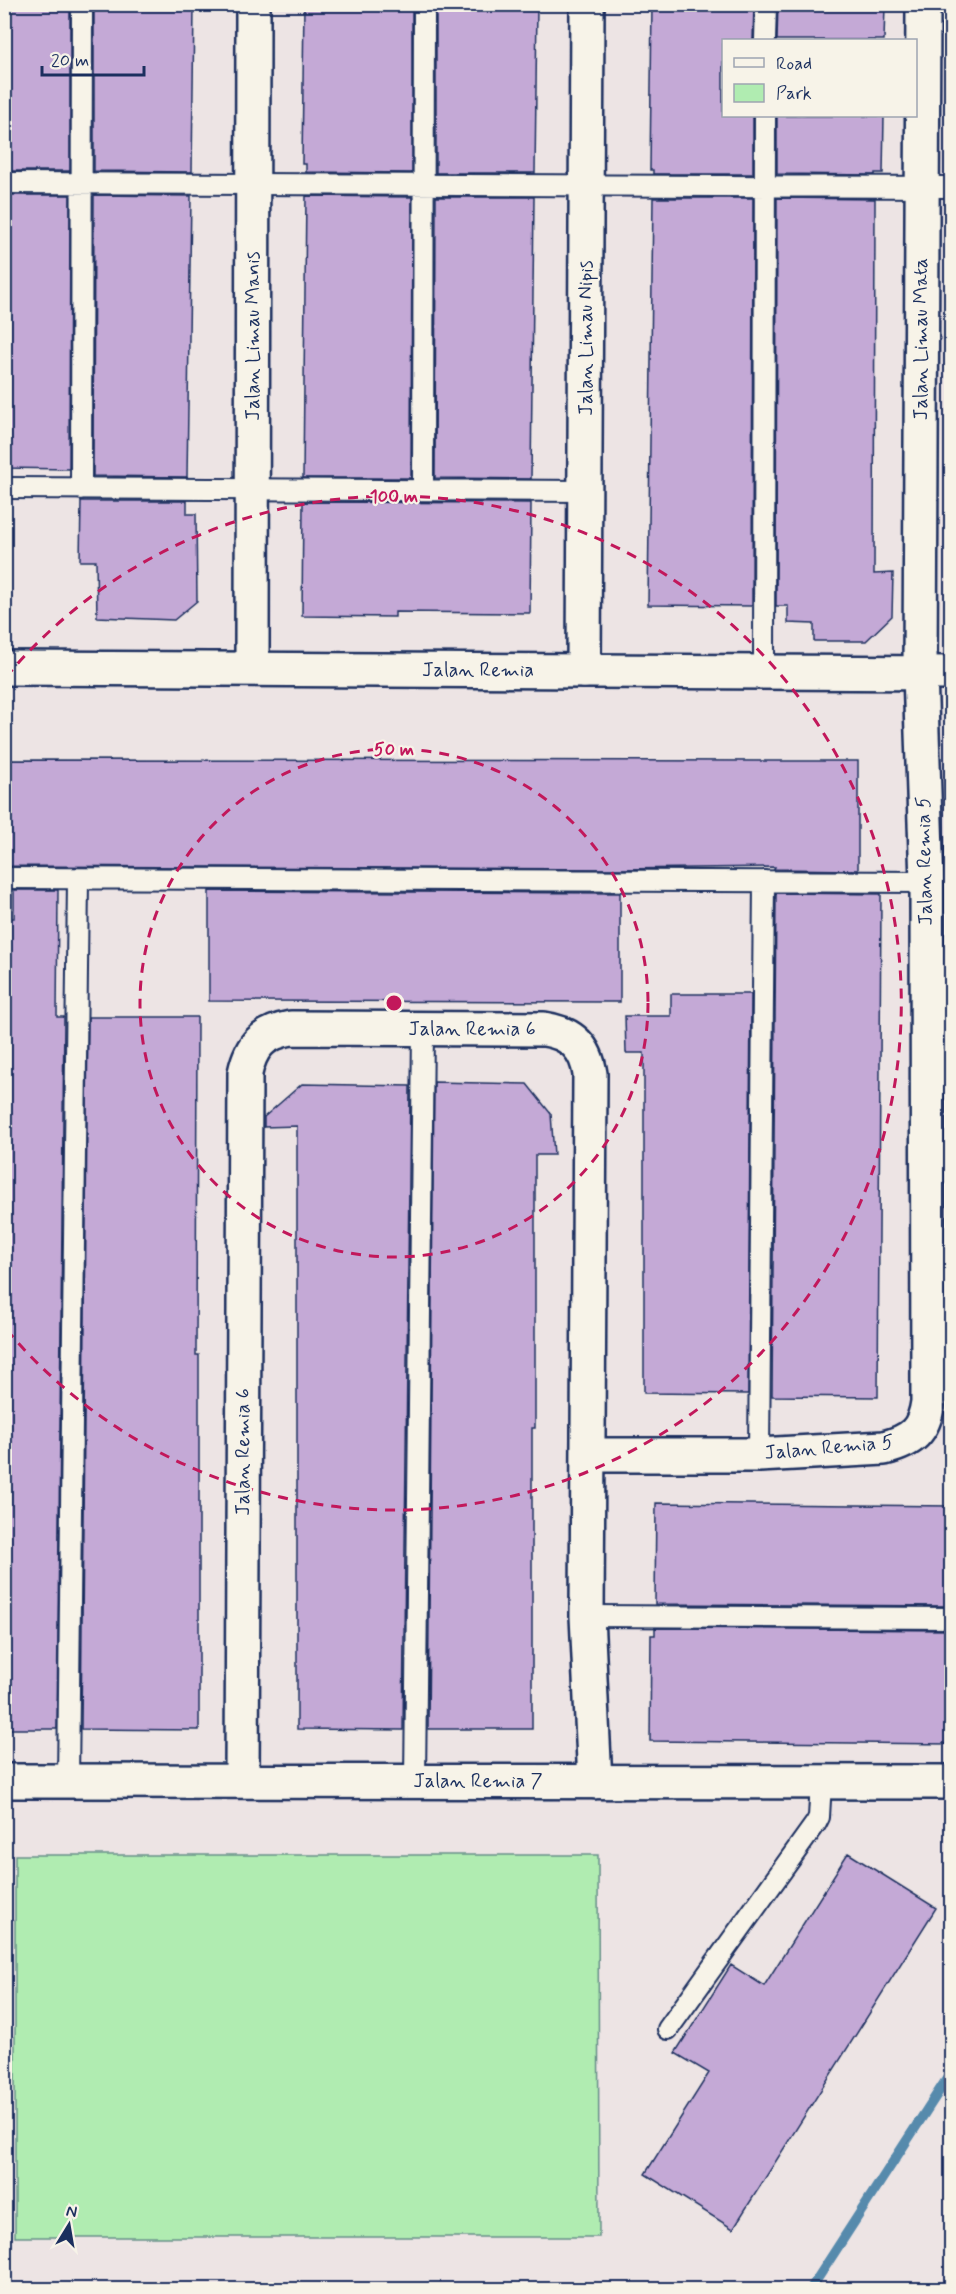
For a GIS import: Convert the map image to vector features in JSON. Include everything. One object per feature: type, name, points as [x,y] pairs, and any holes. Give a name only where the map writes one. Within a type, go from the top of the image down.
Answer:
[{"type":"street","name":"Jalan Limau Manis","points":[[252,668],[253,4]]},
{"type":"street","name":"Jalan Limau Nipis","points":[[584,671],[587,4]]},
{"type":"street","name":"Jalan Limau Mata","points":[[922,4],[937,187],[936,673]]},
{"type":"street","name":"Jalan Remia","points":[[4,668],[936,673]]},
{"type":"street","name":"Jalan Remia 5","points":[[588,1455],[759,1455],[884,1448],[910,1438],[920,1428],[926,1416],[928,1402],[927,882],[936,673]]},
{"type":"street","name":"Jalan Remia 6","points":[[242,1781],[245,1073],[254,1047],[264,1037],[291,1028],[544,1029],[558,1031],[571,1038],[581,1047],[588,1060],[590,1074],[587,1616],[595,1782]]},
{"type":"street","name":"Jalan Remia 7","points":[[4,1781],[951,1782]]},
{"type":"lane","points":[[81,489],[82,4]]},
{"type":"lane","points":[[423,490],[424,4]]},
{"type":"lane","points":[[765,39],[766,4]]},
{"type":"lane","points":[[764,672],[765,117]]},
{"type":"lane","points":[[4,183],[937,187]]},
{"type":"lane","points":[[4,488],[585,491]]},
{"type":"lane","points":[[4,878],[927,882]]},
{"type":"lane","points":[[68,1782],[78,879]]},
{"type":"lane","points":[[759,1455],[764,881]]},
{"type":"lane","points":[[415,1781],[423,1029]]},
{"type":"lane","points":[[587,1616],[951,1618]]},
{"type":"lane","points":[[668,2030],[816,1823],[819,1817],[821,1782]]},
{"type":"green space","points":[[15,1855],[598,1855],[599,2237],[15,2237]]},
{"type":"building","points":[[4,4],[70,4],[70,171],[4,171]]},
{"type":"building","points":[[94,4],[194,4],[192,172],[94,171]]},
{"type":"building","points":[[304,4],[412,4],[412,173],[306,172],[306,164],[302,164]]},
{"type":"building","points":[[436,4],[537,4],[535,173],[436,173]]},
{"type":"building","points":[[652,4],[754,4],[753,39],[722,39],[722,117],[753,117],[753,174],[653,174],[653,170],[650,170]]},
{"type":"building","points":[[778,4],[885,4],[884,39],[777,39]]},
{"type":"building","points":[[777,117],[884,117],[883,173],[875,173],[875,175],[777,174]]},
{"type":"building","points":[[4,195],[70,195],[69,469],[4,468]]},
{"type":"building","points":[[94,195],[191,196],[187,477],[93,476]]},
{"type":"building","points":[[306,196],[412,197],[411,478],[303,478]]},
{"type":"building","points":[[436,197],[534,197],[531,479],[435,478]]},
{"type":"building","points":[[653,198],[753,198],[752,606],[648,605]]},
{"type":"building","points":[[777,198],[875,199],[874,574],[893,573],[892,616],[866,641],[814,641],[814,624],[788,623],[788,606],[776,606]]},
{"type":"building","points":[[81,501],[187,501],[187,514],[196,514],[197,601],[174,620],[97,617],[96,561],[80,561]]},
{"type":"building","points":[[303,502],[531,503],[530,613],[395,612],[395,617],[302,616]]},
{"type":"building","points":[[4,760],[858,761],[858,870],[774,869],[775,867],[620,869],[4,866]]},
{"type":"building","points":[[14,890],[58,890],[57,1017],[64,1017],[57,1729],[4,1729],[4,918],[14,918]]},
{"type":"building","points":[[209,891],[620,893],[620,1002],[209,1001]]},
{"type":"building","points":[[776,893],[881,894],[878,1397],[772,1396]]},
{"type":"building","points":[[671,994],[751,994],[748,1394],[644,1393],[644,1053],[626,1053],[625,1016],[671,1016]]},
{"type":"building","points":[[88,1017],[197,1017],[196,1355],[199,1355],[199,1730],[81,1729]]},
{"type":"building","points":[[434,1082],[527,1084],[551,1114],[554,1155],[535,1155],[532,1729],[428,1729]]},
{"type":"building","points":[[302,1084],[410,1086],[403,1730],[297,1729],[297,1126],[264,1127],[264,1117]]},
{"type":"building","points":[[656,1503],[951,1506],[951,1606],[655,1604]]},
{"type":"building","points":[[655,1628],[951,1630],[951,1744],[650,1741],[651,1635],[655,1635]]},
{"type":"building","points":[[848,1853],[936,1908],[733,2229],[645,2174],[709,2073],[675,2053],[731,1965],[764,1986]]},
{"type":"waterway","points":[[810,2290],[952,2071]]}]
